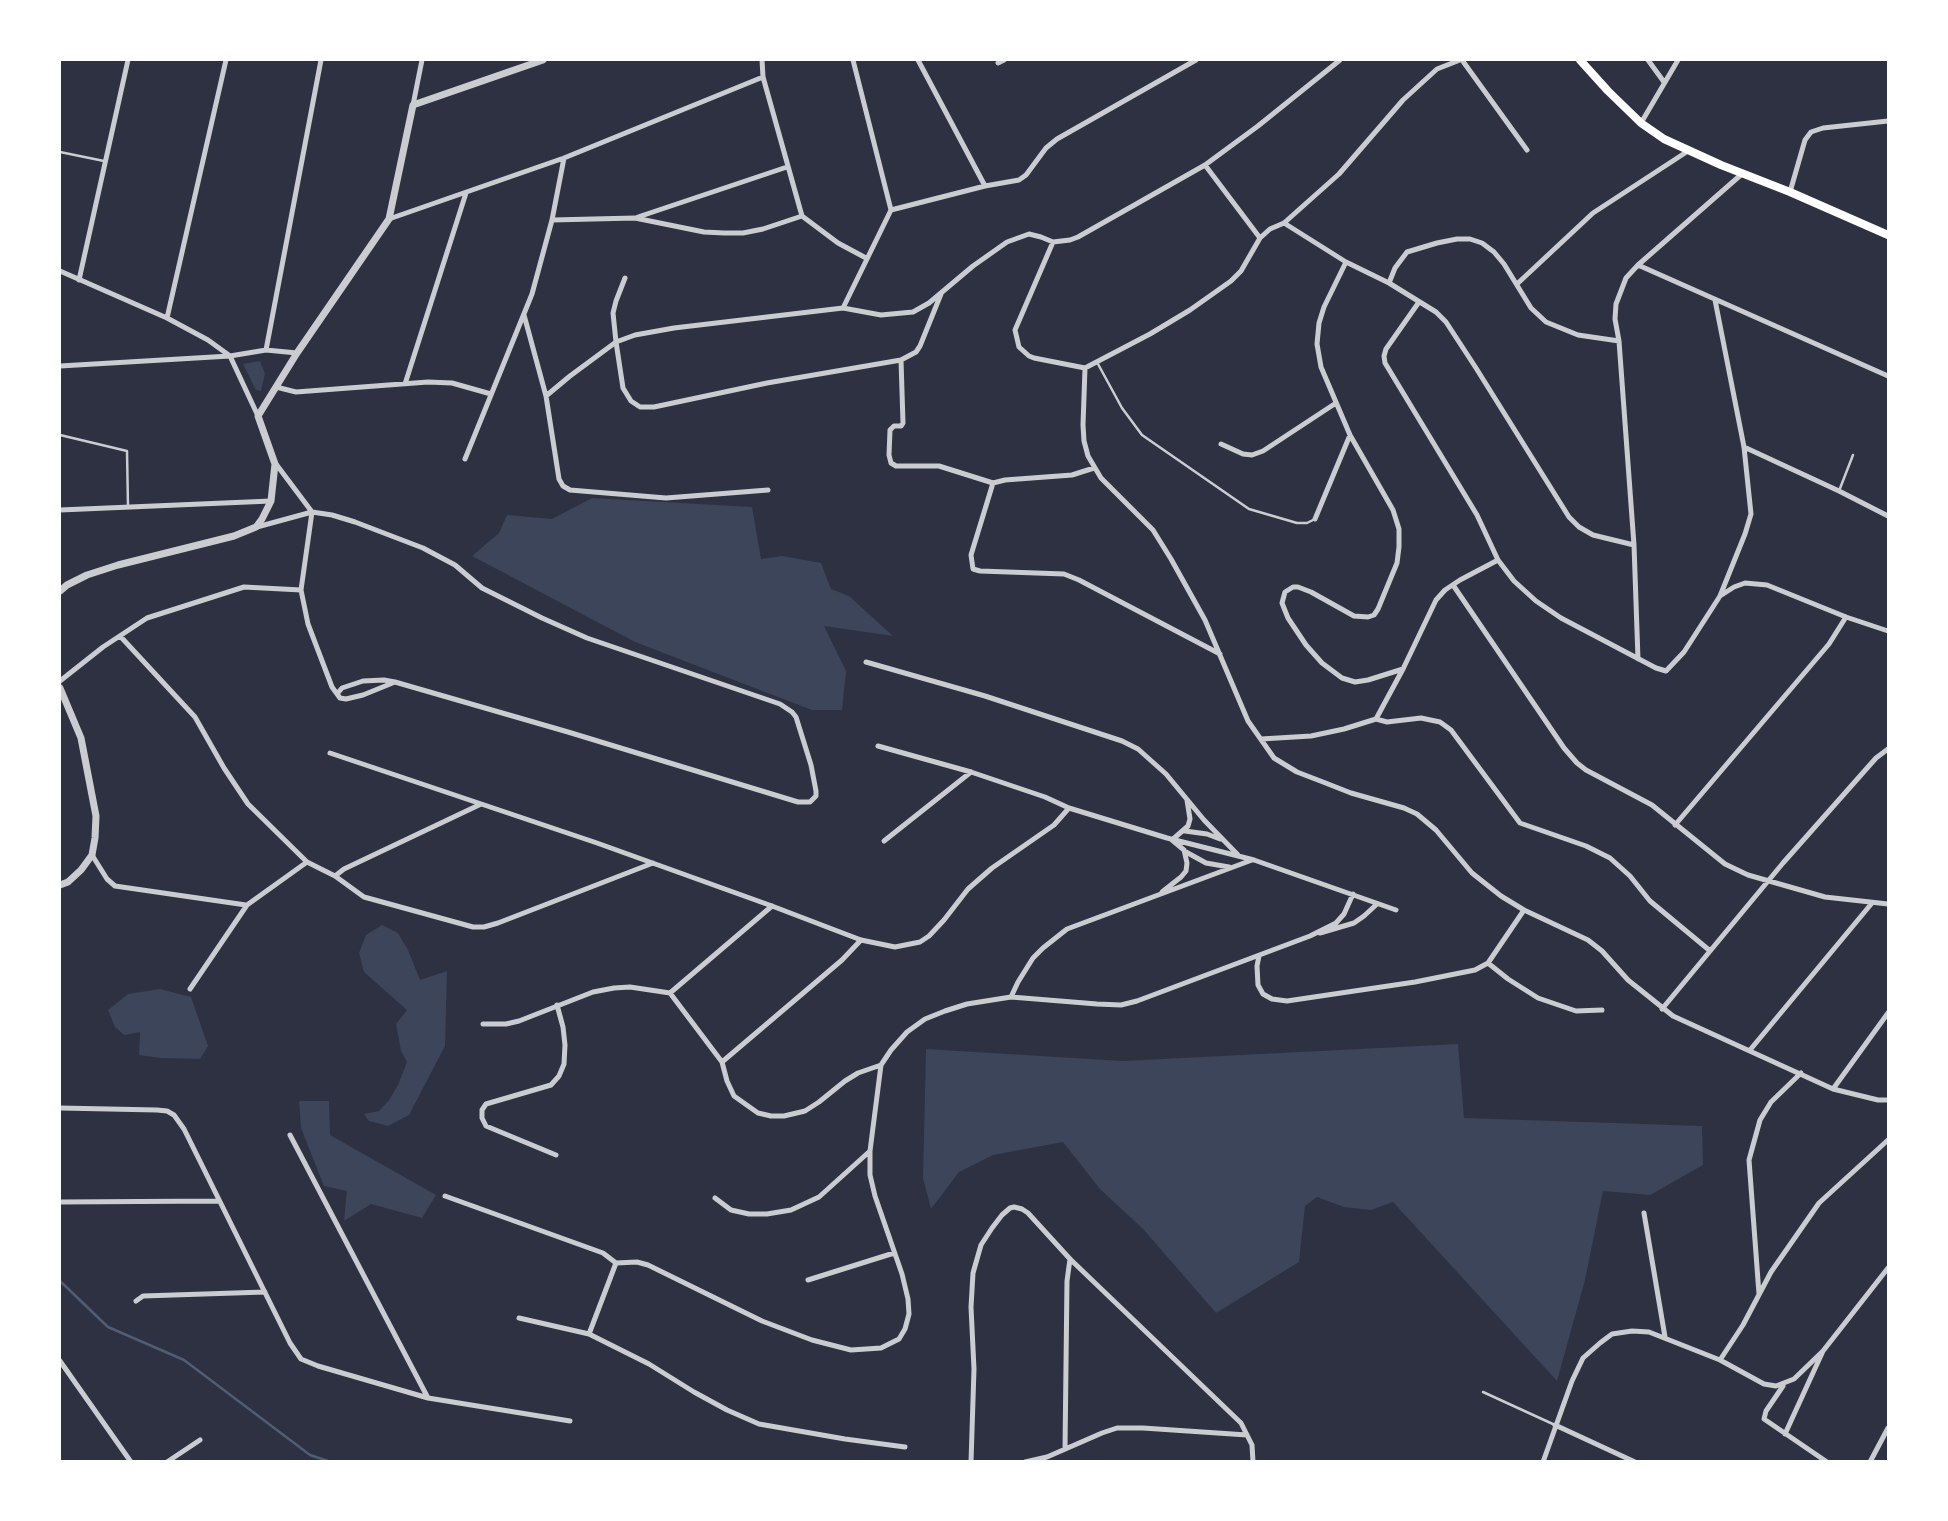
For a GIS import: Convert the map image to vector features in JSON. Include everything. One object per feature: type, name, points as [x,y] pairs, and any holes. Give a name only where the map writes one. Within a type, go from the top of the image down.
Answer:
[{"type":"main road","points":[[1580,60],[1641,123],[1664,139],[1888,235]]},
{"type":"street","points":[[79,280],[128,60]]},
{"type":"street","points":[[167,318],[226,60]]},
{"type":"street","points":[[266,350],[321,60]]},
{"type":"street","points":[[258,416],[389,219],[422,60]]},
{"type":"street","points":[[413,105],[543,60]]},
{"type":"street","points":[[762,60],[763,76],[802,216],[838,243],[866,258]]},
{"type":"street","points":[[842,308],[891,210],[853,60]]},
{"type":"street","points":[[918,60],[985,187]]},
{"type":"street","points":[[998,63],[1004,60]]},
{"type":"street","points":[[891,210],[1019,180],[1057,139],[1196,60]]},
{"type":"street","points":[[546,396],[616,342],[635,335],[842,308],[881,315],[913,312],[929,303],[996,250],[1019,237],[1036,235],[1053,242],[1078,237],[1205,165],[1340,60]]},
{"type":"street","points":[[1053,242],[1015,330],[1016,338],[1019,347],[1029,356],[1086,368],[1190,310],[1231,281],[1241,271],[1260,238],[1270,229],[1284,223],[1339,174],[1403,100],[1437,69],[1461,60],[1527,150]]},
{"type":"street","points":[[1648,60],[1664,82]]},
{"type":"street","points":[[1641,123],[1678,60]]},
{"type":"street","points":[[389,219],[564,158],[763,76]]},
{"type":"street","points":[[1790,192],[1805,140],[1811,132],[1830,127],[1888,121]]},
{"type":"street","points":[[1517,284],[1593,213],[1688,151]]},
{"type":"street","points":[[465,459],[532,294],[552,220],[564,158]]},
{"type":"street","points":[[1205,165],[1260,238]]},
{"type":"street","points":[[635,218],[787,167]]},
{"type":"street","points":[[1638,659],[1634,545],[1619,341],[1615,319],[1616,303],[1626,278],[1638,265],[1742,173]]},
{"type":"street","points":[[405,384],[466,192]]},
{"type":"street","points":[[552,220],[635,218],[704,232],[743,233],[786,223],[802,216]]},
{"type":"street","points":[[1284,223],[1346,262],[1389,283],[1436,312],[1446,322],[1569,517],[1592,535],[1634,545]]},
{"type":"street","points":[[1389,283],[1395,268],[1407,253],[1437,243],[1470,239],[1482,243],[1494,252],[1531,308],[1546,322],[1578,335],[1619,341]]},
{"type":"street","points":[[1346,262],[1319,323],[1317,344],[1321,367],[1350,435],[1393,510],[1399,529],[1399,547],[1392,580],[1374,615],[1354,616],[1298,587],[1285,592],[1282,603],[1288,618],[1306,645],[1322,663],[1342,678],[1355,682],[1403,669]]},
{"type":"street","points":[[1638,265],[1888,376]]},
{"type":"street","points":[[60,271],[167,318],[208,340],[230,356],[258,416],[275,464],[312,512],[301,590],[308,624],[327,675],[340,698],[353,698],[395,682]]},
{"type":"street","points":[[625,278],[613,313],[616,342],[623,388],[631,401],[640,407],[654,407],[767,383],[901,360],[916,352],[920,346],[942,291]]},
{"type":"street","points":[[1419,302],[1386,349],[1385,363],[1477,515],[1498,560],[1514,581],[1560,618],[1665,671],[1684,652],[1720,596],[1748,529],[1751,514],[1744,447],[1715,300]]},
{"type":"street","points":[[524,314],[546,396],[559,479],[563,486],[570,490],[666,498],[768,490]]},
{"type":"street","points":[[60,366],[230,356],[266,350],[298,353]]},
{"type":"street","points":[[901,360],[903,423],[890,430],[890,459],[893,465],[939,466],[993,483],[1072,475],[1094,468]]},
{"type":"street","points":[[1086,368],[1084,441],[1094,468],[1153,530],[1191,592],[1221,654],[1248,720],[1274,758],[1297,772],[1417,814],[1436,830],[1472,873],[1501,896],[1524,910],[1588,940],[1602,951],[1628,981],[1673,1016],[1833,1089],[1888,1100]]},
{"type":"street","points":[[276,387],[296,392],[428,382],[452,383],[491,394]]},
{"type":"street","points":[[1221,444],[1243,454],[1263,451],[1336,403]]},
{"type":"street","points":[[1315,519],[1350,435]]},
{"type":"street","points":[[1744,447],[1886,515],[1888,507]]},
{"type":"street","points":[[256,527],[271,501],[275,464]]},
{"type":"street","points":[[993,483],[971,555],[973,569],[1063,574],[1221,654]]},
{"type":"street","points":[[60,510],[271,501]]},
{"type":"street","points":[[60,591],[67,584],[97,571],[234,536],[256,527],[312,512],[332,515],[423,548],[455,565],[482,588],[508,603],[587,638],[780,704],[796,717],[811,765],[816,796],[810,802],[798,802],[395,682],[363,681],[342,688],[337,694]]},
{"type":"street","points":[[1376,719],[1436,600],[1452,585],[1498,560]]},
{"type":"street","points":[[1720,596],[1745,583],[1767,585],[1888,631]]},
{"type":"street","points":[[1452,585],[1577,764],[1652,805],[1725,864],[1748,875],[1825,897],[1888,904]]},
{"type":"street","points":[[60,681],[103,647],[147,618],[244,587],[301,590]]},
{"type":"street","points":[[1675,825],[1829,643],[1846,617]]},
{"type":"street","points":[[120,636],[195,717],[248,804],[307,862],[335,876],[364,897],[473,927],[484,927],[653,863]]},
{"type":"street","points":[[866,662],[985,696],[1122,741],[1138,749],[1152,760],[1238,855]]},
{"type":"street","points":[[60,688],[81,738],[96,816],[92,855],[81,870],[68,882],[60,885]]},
{"type":"street","points":[[1261,738],[1311,736],[1376,719],[1387,722],[1422,718],[1440,722],[1456,736],[1520,823],[1586,846],[1610,858],[1630,876],[1650,901],[1709,950]]},
{"type":"street","points":[[878,746],[971,772],[1069,808],[1172,839],[1254,859],[1396,910]]},
{"type":"street","points":[[1662,1009],[1767,881],[1876,758],[1888,749]]},
{"type":"street","points":[[330,753],[653,863],[860,940],[895,947],[920,942],[929,936],[968,889],[992,868],[1054,825],[1069,808]]},
{"type":"street","points":[[884,841],[971,772]]},
{"type":"street","points":[[1172,839],[1185,831],[1190,819],[1186,798]]},
{"type":"street","points":[[335,876],[344,869],[480,805]]},
{"type":"street","points":[[1185,831],[1207,834],[1223,841]]},
{"type":"street","points":[[1172,839],[1206,863],[1232,868]]},
{"type":"street","points":[[1141,903],[1164,890],[1186,871],[1184,850]]},
{"type":"street","points":[[92,855],[107,879],[115,886],[247,905]]},
{"type":"street","points":[[1011,997],[1033,958],[1067,929],[1254,859]]},
{"type":"street","points":[[190,989],[247,905],[307,862]]},
{"type":"street","points":[[1310,936],[1336,923],[1344,914],[1353,894]]},
{"type":"street","points":[[1750,1050],[1872,903]]},
{"type":"street","points":[[445,1196],[603,1253],[616,1263],[637,1262],[648,1265],[762,1321],[812,1340],[851,1350],[881,1348],[899,1339],[909,1314],[902,1274],[875,1196],[870,1175],[870,1151],[881,1065],[907,1032],[925,1019],[967,1004],[1011,997],[1121,1005],[1137,1001],[1310,936],[1354,923],[1377,904]]},
{"type":"street","points":[[670,993],[772,906]]},
{"type":"street","points":[[1259,956],[1257,977],[1263,994],[1272,999],[1287,1001],[1415,982],[1475,970],[1488,963],[1524,910]]},
{"type":"street","points":[[722,1062],[842,960],[860,940]]},
{"type":"street","points":[[1488,963],[1538,998],[1576,1012],[1602,1010]]},
{"type":"street","points":[[483,1024],[506,1024],[593,992],[614,988],[630,987],[670,993],[722,1062],[734,1096],[758,1113],[784,1116],[805,1111],[858,1073],[881,1065]]},
{"type":"street","points":[[556,1155],[486,1126],[482,1110],[494,1100],[551,1085],[559,1076],[564,1064],[565,1045],[557,1005]]},
{"type":"street","points":[[1833,1089],[1888,1013]]},
{"type":"street","points":[[1759,1294],[1749,1160],[1760,1120],[1771,1102],[1801,1073]]},
{"type":"street","points":[[60,1108],[157,1110],[174,1115],[184,1129],[295,1353],[301,1359],[428,1398],[570,1421]]},
{"type":"street","points":[[290,1135],[428,1398]]},
{"type":"street","points":[[1720,1360],[1743,1325],[1771,1272],[1819,1203],[1888,1140]]},
{"type":"street","points":[[715,1198],[731,1210],[749,1214],[791,1210],[819,1197],[870,1151]]},
{"type":"street","points":[[60,1202],[219,1201]]},
{"type":"street","points":[[971,1461],[973,1273],[981,1245],[1010,1208],[1018,1208],[1028,1213],[1070,1259],[1241,1423],[1252,1445],[1253,1461]]},
{"type":"street","points":[[1643,1213],[1665,1337]]},
{"type":"street","points":[[808,1280],[894,1253]]},
{"type":"street","points":[[1065,1449],[1067,1281],[1070,1259]]},
{"type":"street","points":[[589,1334],[616,1263]]},
{"type":"street","points":[[1543,1461],[1583,1358],[1612,1334],[1632,1331],[1665,1337],[1720,1360],[1764,1384],[1776,1387],[1794,1379],[1823,1351],[1888,1268]]},
{"type":"street","points":[[136,1301],[143,1296],[265,1292]]},
{"type":"street","points":[[519,1318],[589,1334],[649,1364],[727,1410],[759,1424],[905,1447]]},
{"type":"street","points":[[1785,1434],[1823,1351]]},
{"type":"street","points":[[60,1361],[131,1461]]},
{"type":"street","points":[[1784,1384],[1764,1416],[1766,1422],[1827,1461]]},
{"type":"street","points":[[1555,1425],[1636,1461]]},
{"type":"street","points":[[1025,1461],[1047,1457],[1117,1429],[1143,1428],[1247,1435]]},
{"type":"street","points":[[1870,1461],[1888,1428]]},
{"type":"street","points":[[167,1461],[200,1440]]},
{"type":"lane","points":[[60,152],[106,161]]},
{"type":"lane","points":[[1097,362],[1122,408],[1142,435],[1249,509],[1297,523],[1307,523],[1315,519]]},
{"type":"lane","points":[[60,435],[127,451],[128,507]]},
{"type":"lane","points":[[1839,491],[1853,456]]},
{"type":"lane","points":[[1483,1392],[1555,1425]]},
{"type":"shaded area","points":[[260,361],[265,374],[261,391],[256,390],[243,364]]},
{"type":"shaded area","points":[[592,498],[752,507],[761,559],[782,556],[821,563],[831,589],[849,596],[893,636],[824,626],[846,671],[842,710],[812,710],[635,642],[472,556],[499,533],[507,515],[552,519]]},
{"type":"shaded area","points":[[382,925],[398,933],[420,980],[447,971],[445,1046],[409,1115],[388,1126],[369,1121],[364,1114],[379,1111],[398,1085],[407,1062],[401,1051],[396,1024],[407,1010],[364,972],[359,953],[366,935]]},
{"type":"shaded area","points":[[160,989],[191,997],[208,1046],[200,1059],[139,1055],[140,1032],[124,1035],[115,1027],[108,1010],[128,994]]},
{"type":"shaded area","points":[[1458,1044],[1464,1118],[1702,1126],[1703,1165],[1650,1195],[1603,1191],[1585,1280],[1557,1381],[1393,1202],[1371,1210],[1344,1207],[1317,1197],[1305,1206],[1299,1262],[1216,1313],[1144,1230],[1100,1189],[1063,1142],[993,1155],[959,1172],[931,1209],[923,1178],[926,1049],[1123,1061]]},
{"type":"shaded area","points":[[299,1101],[329,1101],[330,1135],[436,1195],[422,1218],[371,1204],[344,1221],[347,1191],[324,1186],[301,1128]]},
{"type":"waterway","points":[[60,1281],[108,1327],[184,1360],[310,1455],[331,1462]]}]
